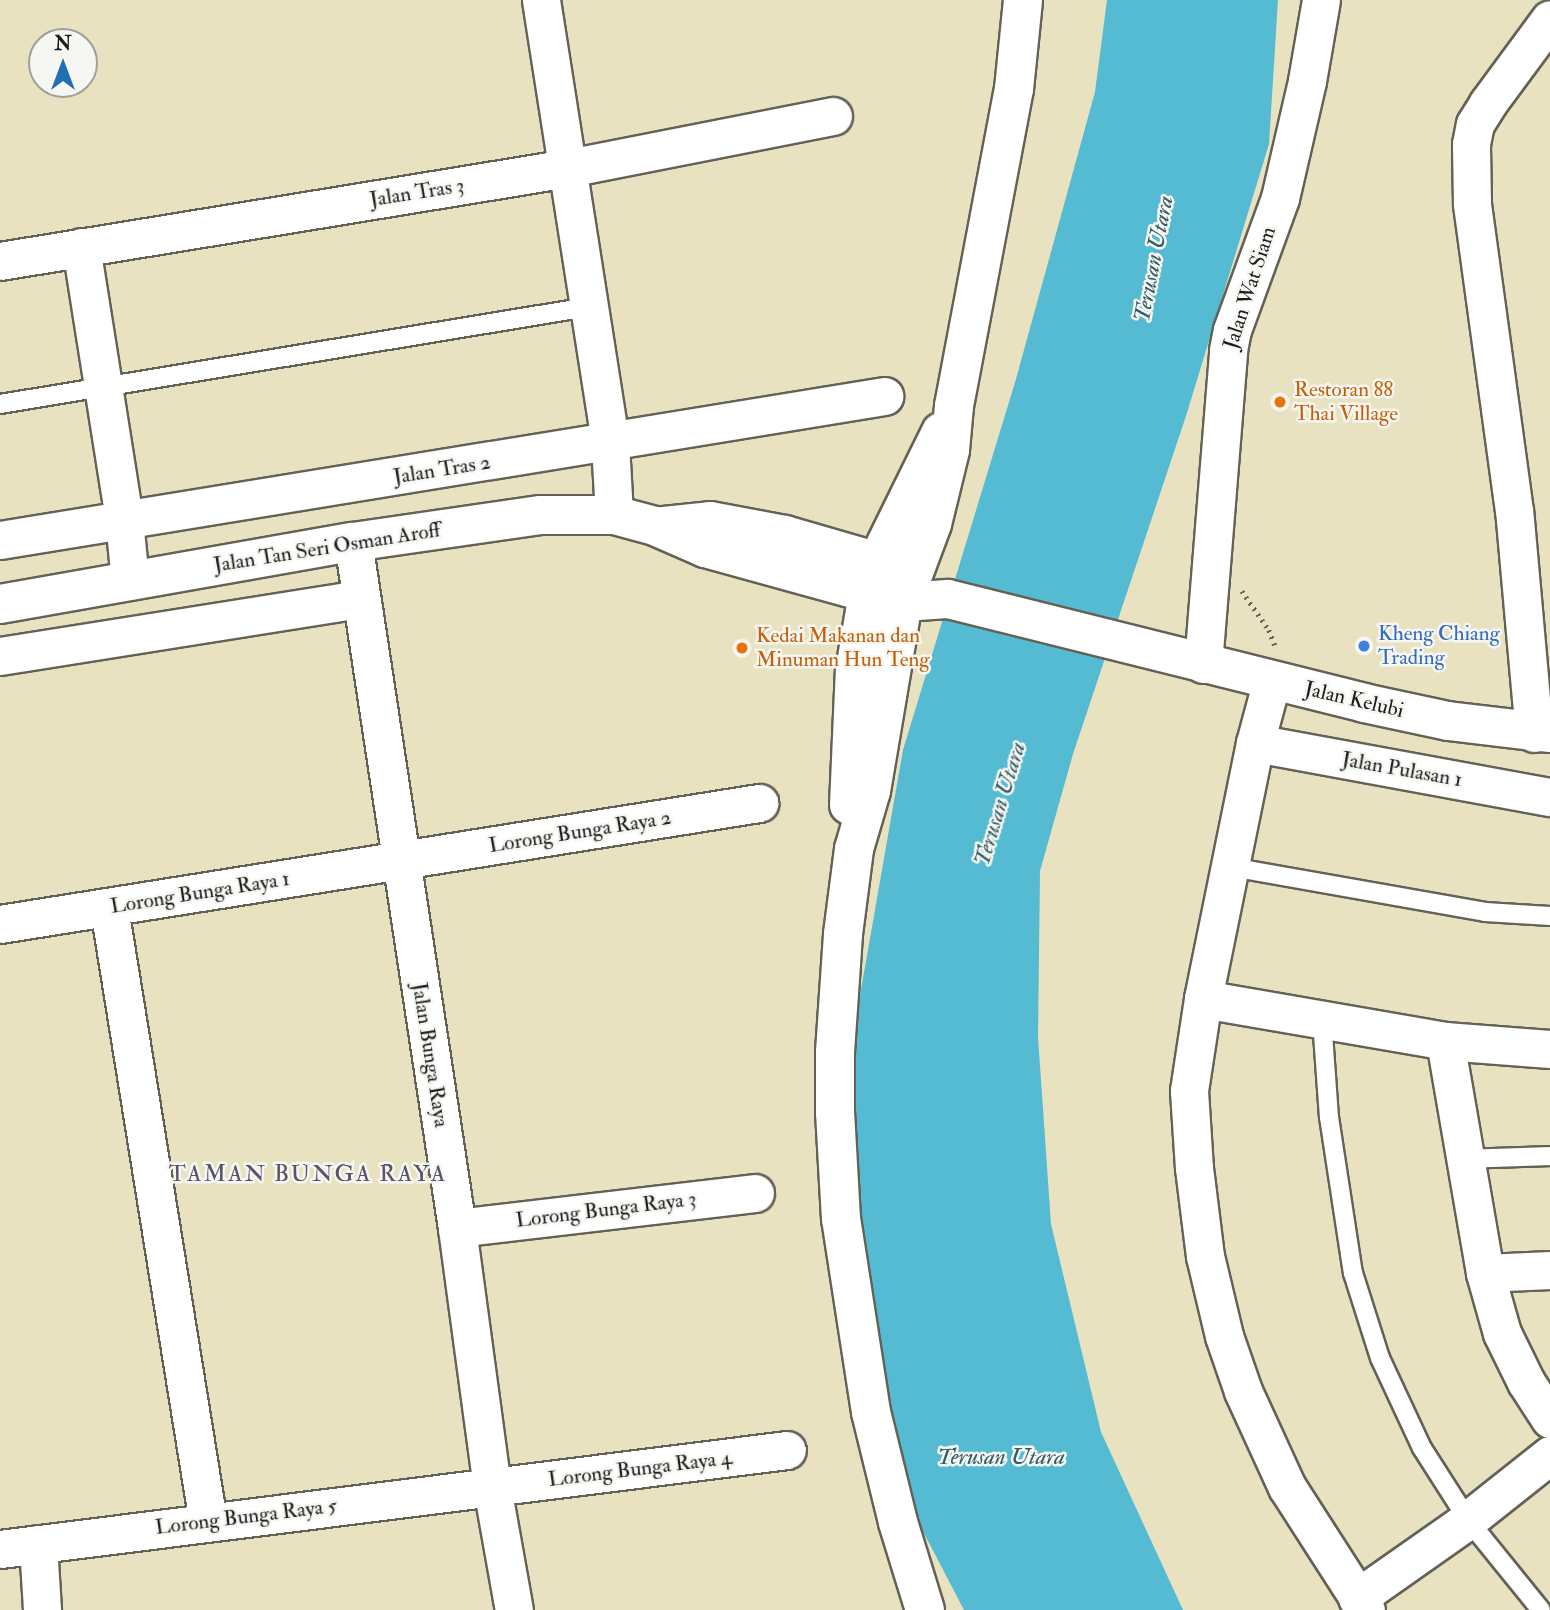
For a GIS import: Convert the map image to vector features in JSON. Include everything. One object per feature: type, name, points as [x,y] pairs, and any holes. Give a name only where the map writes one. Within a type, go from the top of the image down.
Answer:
[{"type":"street","points":[[541,0],[610,443],[614,515]]},
{"type":"street","points":[[925,1610],[898,1522],[870,1412],[841,1219],[835,1113],[835,1052],[843,934],[854,849],[847,794],[855,670],[954,406],[1014,89],[1023,0]]},
{"type":"street","name":"Jalan Wat Siam","points":[[1203,664],[1228,350],[1232,330],[1280,198],[1307,80],[1321,0]]},
{"type":"street","points":[[1542,733],[1472,203],[1471,144],[1475,124],[1488,103],[1550,20]]},
{"type":"street","name":"Jalan Tras 3","points":[[0,261],[568,168],[833,116]]},
{"type":"street","points":[[81,247],[124,520],[130,581]]},
{"type":"street","name":"Jalan Tras 2","points":[[0,540],[610,443],[884,396]]},
{"type":"street","name":"Jalan Tan Seri Osman Aroff","points":[[0,604],[353,542],[541,515],[614,515],[654,526],[705,548],[890,582],[945,598]]},
{"type":"street","name":"Jalan Bunga Raya","points":[[353,542],[457,1228],[492,1487],[514,1610]]},
{"type":"street","points":[[0,656],[360,598]]},
{"type":"street","name":"Jalan Kelubi","points":[[945,598],[1161,654],[1448,721],[1542,733]]},
{"type":"street","points":[[1272,680],[1255,743],[1203,999],[1189,1091],[1194,1168],[1205,1256],[1224,1336],[1244,1391],[1287,1487],[1362,1604],[1550,1455]]},
{"type":"street","name":"Jalan Pulasan 1","points":[[1255,743],[1550,797]]},
{"type":"street","name":"Lorong Bunga Raya 2","points":[[401,861],[760,803]]},
{"type":"street","name":"Lorong Bunga Raya 1","points":[[0,924],[401,861]]},
{"type":"street","points":[[109,908],[208,1522]]},
{"type":"street","points":[[1203,999],[1445,1041],[1550,1049]]},
{"type":"street","points":[[1445,1041],[1485,1273],[1502,1333],[1538,1381],[1550,1419]]},
{"type":"street","name":"Lorong Bunga Raya 3","points":[[457,1228],[755,1193]]},
{"type":"street","points":[[1485,1273],[1550,1270]]},
{"type":"street","name":"Lorong Bunga Raya 4","points":[[492,1487],[787,1450]]},
{"type":"street","name":"Lorong Bunga Raya 5","points":[[0,1549],[492,1487]]},
{"type":"street","points":[[38,1544],[42,1610]]},
{"type":"lane","points":[[0,404],[588,307]]},
{"type":"lane","points":[[1231,867],[1485,912],[1550,916]]},
{"type":"lane","points":[[1322,1020],[1329,1116],[1353,1273],[1380,1358],[1416,1437],[1468,1520],[1541,1610]]},
{"type":"lane","points":[[1464,1159],[1550,1156]]},
{"type":"path","points":[[1214,550],[1275,643],[1272,680]]},
{"type":"water","name":"Terusan Utara","points":[[1107,0],[1278,0],[1269,144],[1186,416],[1073,754],[1040,871],[1038,1037],[1051,1224],[1101,1432],[1183,1610],[964,1610],[902,1491],[859,1245],[852,1041],[903,750],[1016,379],[1095,92]]},
{"type":"place","name":"Restoran 88 Thai Village","points":[[1280,402]]},
{"type":"place","name":"Kheng Chiang Trading","points":[[1364,646]]},
{"type":"place","name":"Kedai Makanan dan Minuman Hun Teng","points":[[742,648]]},
{"type":"district","name":"TAMAN BUNGA RAYA","points":[[308,1174]]}]
